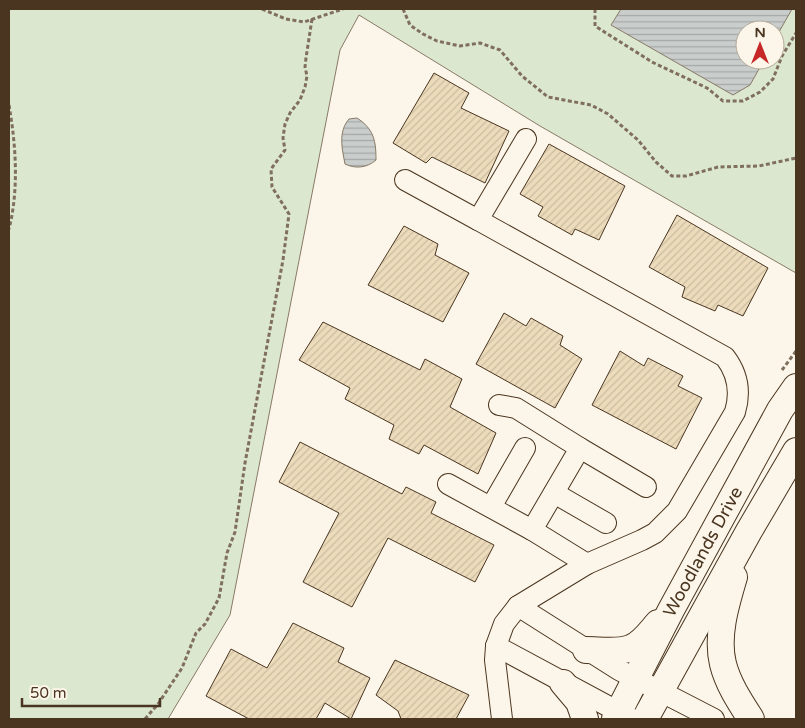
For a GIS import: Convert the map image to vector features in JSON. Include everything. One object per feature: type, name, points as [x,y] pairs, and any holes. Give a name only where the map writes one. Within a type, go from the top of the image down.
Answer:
[{"type":"main road","name":"Woodlands Drive","points":[[622,717],[636,679],[671,610],[780,410],[796,387]]},
{"type":"main road","name":"Woodlands Drive","points":[[645,719],[796,450]]},
{"type":"main road","points":[[749,531],[728,596],[721,635],[721,649],[723,665],[735,696],[751,719]]},
{"type":"main road","points":[[586,650],[632,648],[647,636],[671,610]]},
{"type":"main road","points":[[563,683],[579,702],[585,719]]},
{"type":"street","points":[[478,220],[526,139]]},
{"type":"street","points":[[405,180],[725,358],[736,375],[739,400],[736,412],[677,511],[654,533],[587,564],[518,606],[504,624],[496,646],[495,660],[502,719]]},
{"type":"street","points":[[499,405],[516,408],[646,487]]},
{"type":"street","points":[[491,507],[525,448]]},
{"type":"street","points":[[532,530],[580,448]]},
{"type":"street","points":[[448,484],[532,530],[587,564]]},
{"type":"street","points":[[554,494],[606,523]]},
{"type":"street","points":[[518,606],[586,650],[636,679],[714,719]]},
{"type":"street","points":[[496,646],[622,717]]},
{"type":"path","points":[[262,9],[286,18],[304,22],[343,9]]},
{"type":"path","points":[[403,9],[410,25],[423,34],[437,41],[460,46],[480,43],[500,50],[522,76],[548,98],[592,105],[608,114],[638,140],[656,162],[672,176],[686,176],[718,167],[758,166],[796,158]]},
{"type":"path","points":[[595,9],[595,26],[601,31],[652,62],[707,88],[723,101],[743,101],[760,92],[773,79],[782,56],[796,33]]},
{"type":"path","points":[[145,719],[158,704],[182,668],[196,633],[205,624],[219,598],[227,553],[235,532],[245,462],[283,260],[289,214],[272,187],[271,169],[284,150],[285,124],[290,113],[300,100],[305,87],[307,76],[305,67],[312,19]]},
{"type":"path","points":[[9,105],[15,144],[15,185],[9,229]]},
{"type":"green space","points":[[9,9],[796,9],[796,273],[540,126],[359,15],[340,50],[230,615],[168,719],[9,719]]},
{"type":"shaded area","points":[[621,9],[792,9],[785,21],[735,20],[735,70],[758,70],[750,85],[733,95],[611,25]]},
{"type":"shaded area","points":[[357,118],[363,122],[373,136],[376,160],[369,165],[357,167],[345,164],[342,135],[349,119]]},
{"type":"building","points":[[434,73],[469,93],[461,108],[509,131],[485,183],[432,157],[426,163],[393,143]]},
{"type":"building","points":[[549,144],[625,186],[599,240],[575,229],[572,235],[538,216],[543,207],[520,194]]},
{"type":"building","points":[[677,215],[768,268],[743,316],[718,305],[715,311],[682,297],[685,287],[649,267]]},
{"type":"building","points":[[404,226],[438,244],[435,255],[469,273],[443,322],[368,285]]},
{"type":"building","points":[[504,313],[526,326],[531,318],[563,336],[560,345],[582,359],[555,408],[476,364]]},
{"type":"building","points":[[323,322],[420,370],[425,359],[462,379],[450,407],[496,433],[478,474],[424,445],[419,454],[389,439],[394,425],[345,399],[350,388],[299,360]]},
{"type":"building","points":[[620,351],[644,366],[648,358],[683,376],[678,386],[702,398],[676,449],[592,405]]},
{"type":"building","points":[[300,442],[402,494],[406,487],[436,502],[431,513],[494,545],[475,582],[388,538],[352,607],[303,582],[339,513],[279,482]]},
{"type":"building","points":[[293,623],[344,648],[338,662],[370,678],[351,719],[325,703],[316,719],[249,719],[206,696],[231,649],[267,668]]},
{"type":"building","points":[[395,660],[469,695],[456,719],[401,719],[398,711],[376,695]]}]
